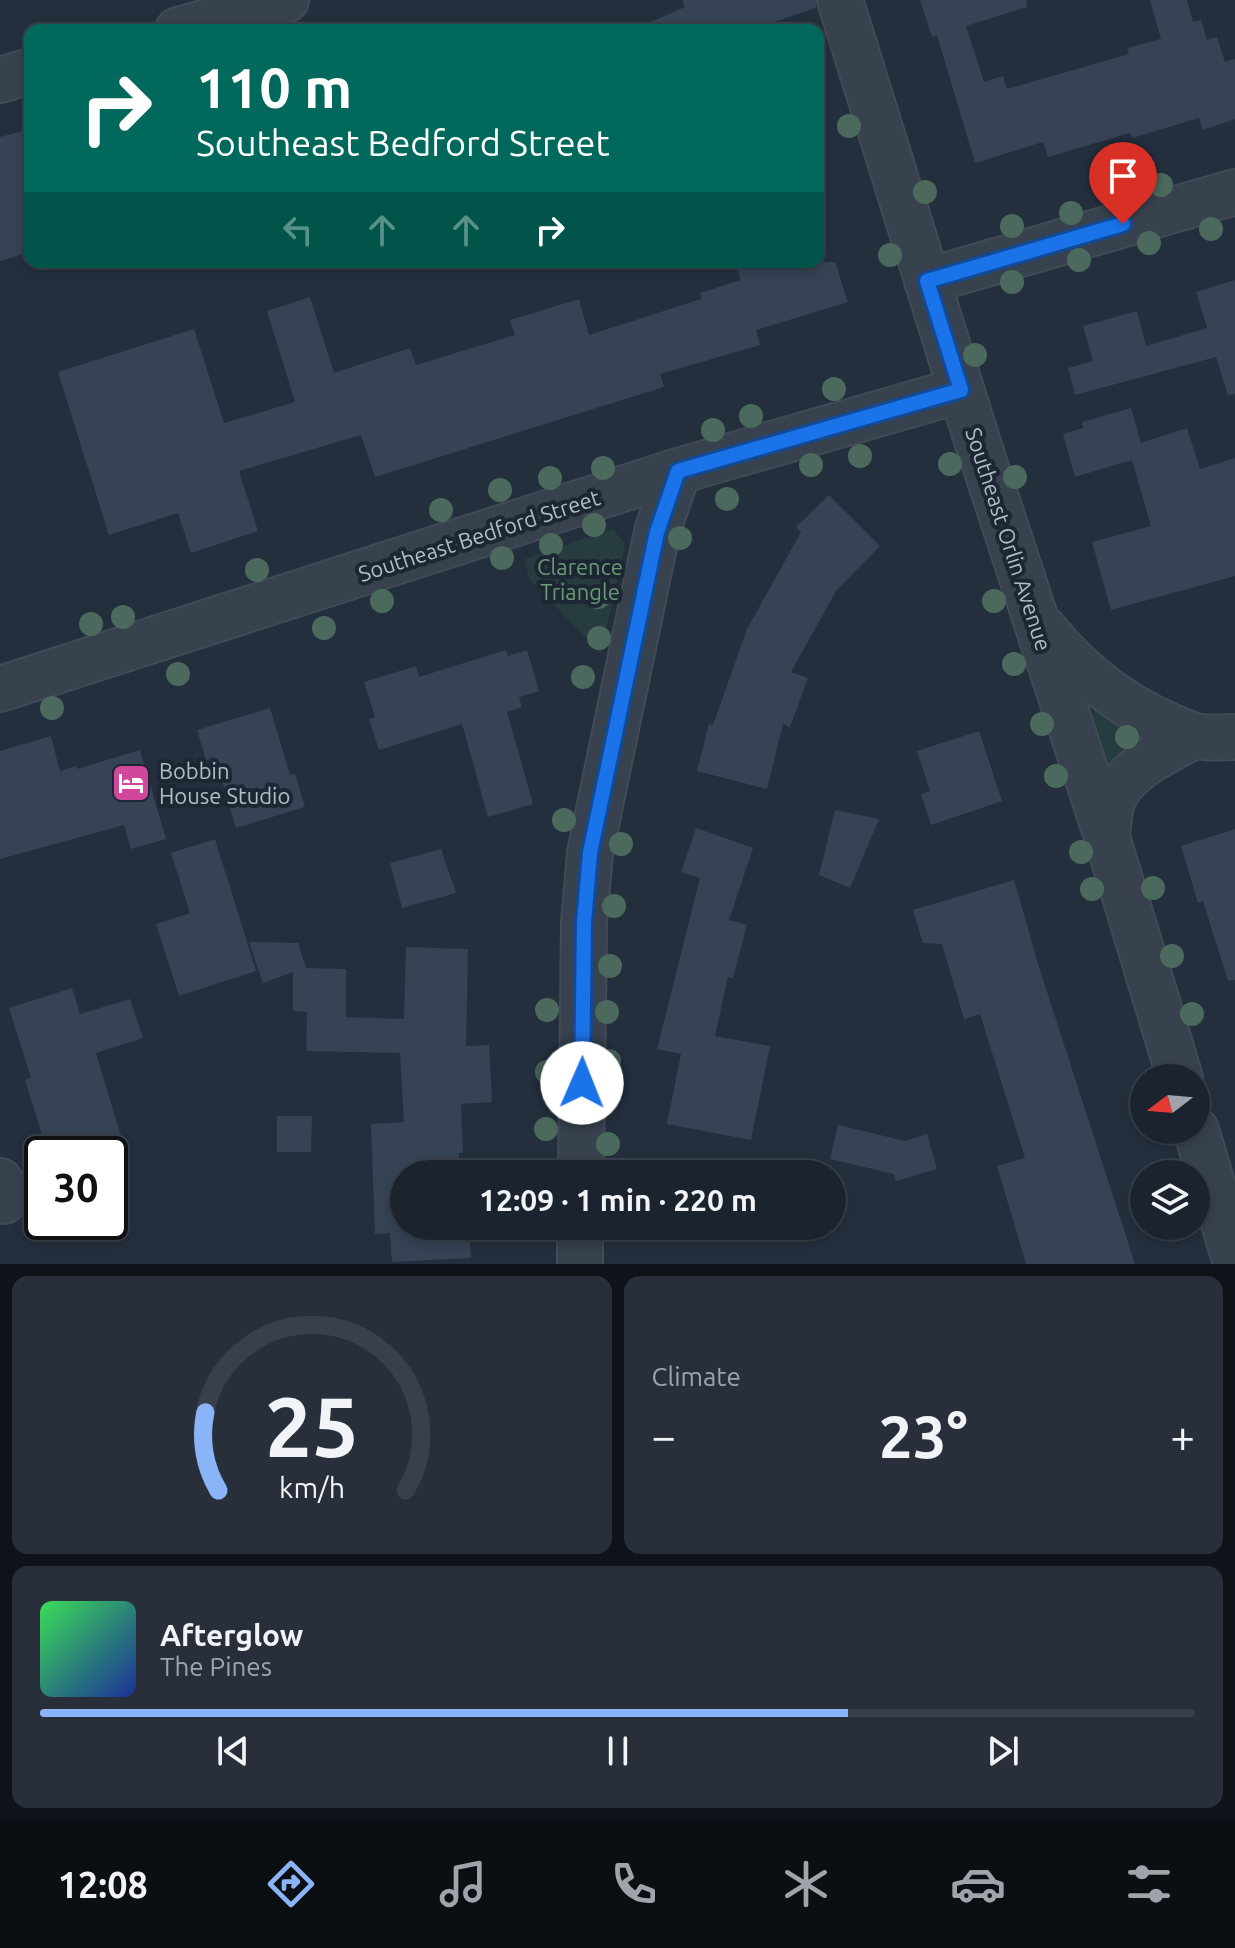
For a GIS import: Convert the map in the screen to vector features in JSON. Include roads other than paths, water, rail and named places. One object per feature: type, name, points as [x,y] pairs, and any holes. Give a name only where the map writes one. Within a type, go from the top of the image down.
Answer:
[{"type":"street","points":[[200,24],[286,0]]},
{"type":"street","name":"Southeast Orlin Avenue","points":[[840,0],[961,390],[1107,837],[1176,1064]]},
{"type":"street","points":[[0,80],[24,73]]},
{"type":"street","points":[[927,281],[1235,192]]},
{"type":"street","name":"Southeast Bedford Street","points":[[0,689],[678,471],[961,390]]},
{"type":"street","points":[[581,1160],[584,922],[590,853],[657,532],[678,471]]},
{"type":"street","points":[[1033,614],[1065,655],[1109,694],[1215,737]]},
{"type":"street","points":[[1107,837],[1112,802],[1127,780],[1157,755],[1215,737]]},
{"type":"street","points":[[1200,1144],[1235,1260]]},
{"type":"street","points":[[580,1240],[580,1264]]},
{"type":"place","name":"Bobbin House Studio","points":[[131,783]]},
{"type":"park label","name":"Clarence Triangle","points":[[580,578]]}]
